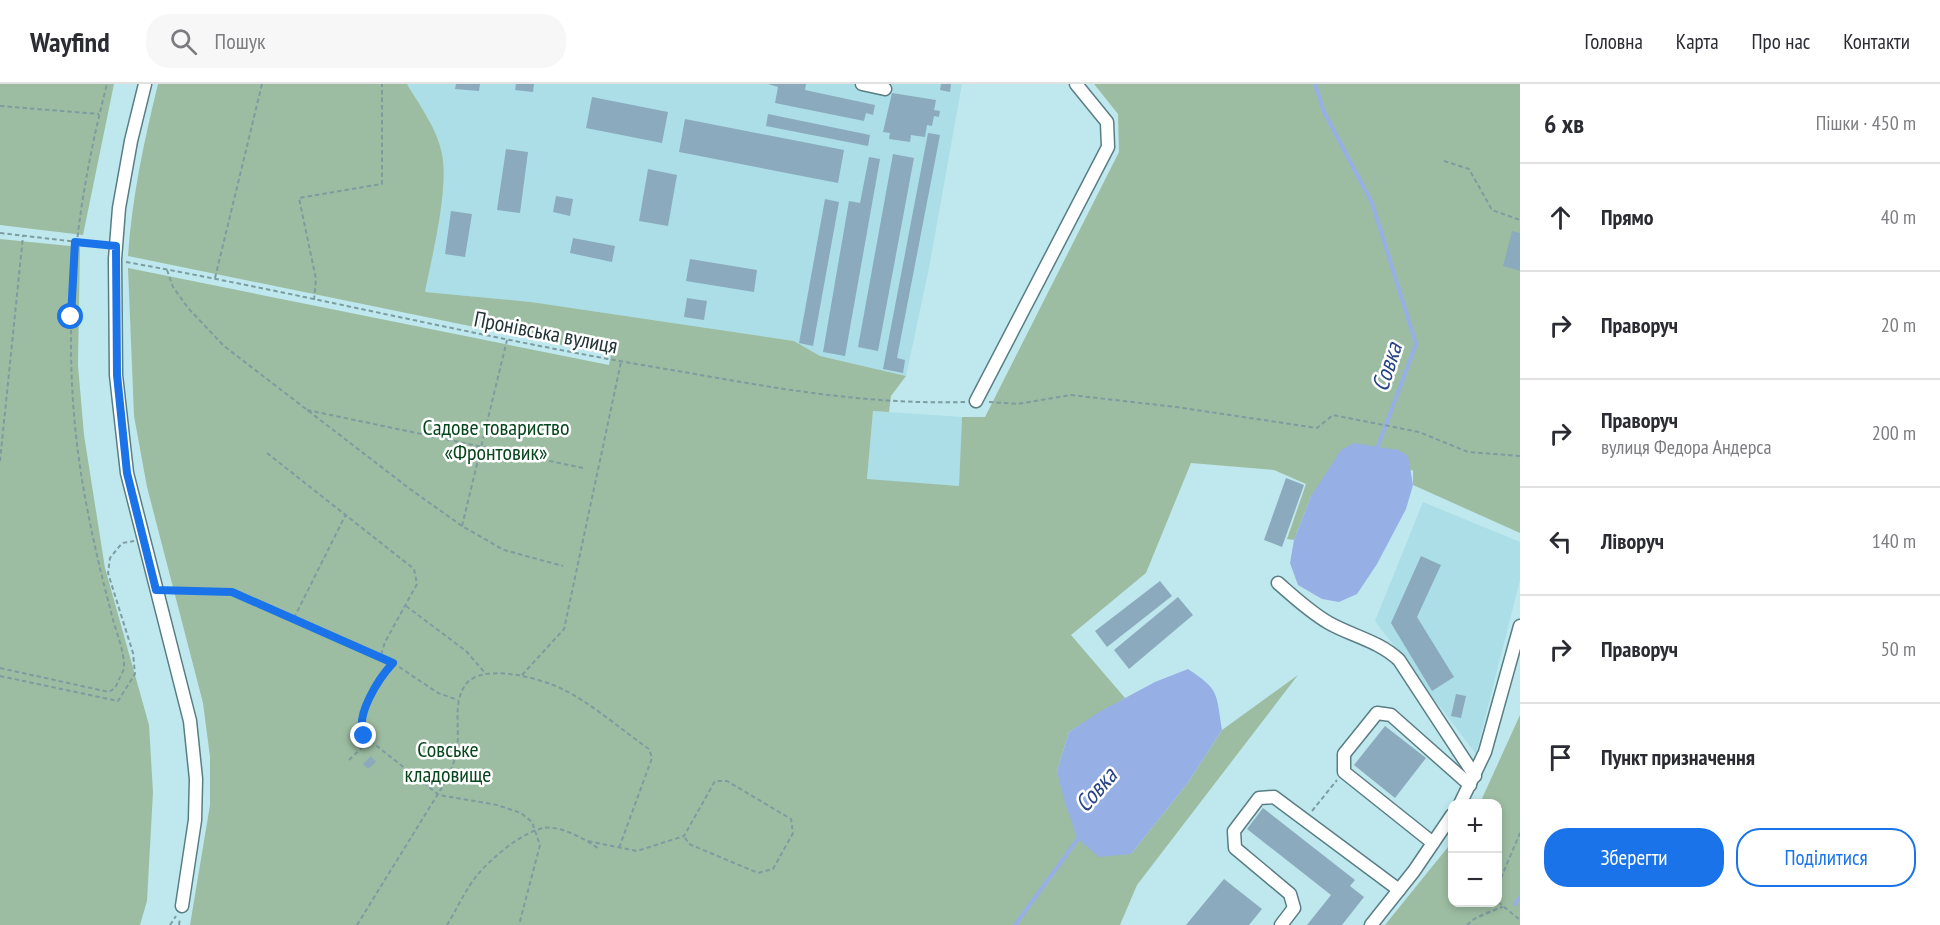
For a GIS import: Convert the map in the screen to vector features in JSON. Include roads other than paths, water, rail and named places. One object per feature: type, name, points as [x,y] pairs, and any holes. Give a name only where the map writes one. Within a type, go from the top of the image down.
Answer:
[{"type":"street","points":[[145,84],[131,141],[119,208],[115,259],[118,386],[127,473],[190,721],[196,780],[195,820],[182,906]]},
{"type":"street","points":[[862,84],[885,89]]},
{"type":"street","points":[[976,401],[1108,147],[1107,122],[1076,84]]},
{"type":"street","points":[[1278,583],[1306,608],[1331,624],[1389,651],[1399,660],[1473,781]]},
{"type":"street","points":[[1463,799],[1485,752],[1520,626]]},
{"type":"street","points":[[1433,843],[1344,772],[1344,754],[1377,714],[1391,715],[1473,781]]},
{"type":"street","points":[[1281,925],[1294,908],[1290,894],[1235,848],[1234,831],[1259,798],[1274,797],[1399,890]]},
{"type":"street","points":[[1371,925],[1448,821]]},
{"type":"water","points":[[1354,443],[1398,450],[1408,456],[1413,485],[1406,509],[1377,564],[1357,594],[1339,602],[1322,599],[1298,585],[1290,563],[1294,540],[1311,496],[1341,450]]},
{"type":"water","points":[[1188,669],[1206,682],[1215,694],[1222,730],[1187,784],[1131,854],[1099,857],[1077,838],[1057,771],[1069,732],[1101,711],[1155,682]]},
{"type":"waterway","name":"Совка","points":[[1315,84],[1324,112],[1372,203],[1416,344],[1377,449]]},
{"type":"waterway","name":"Совка","points":[[1015,925],[1080,836]]},
{"type":"waterway","name":"Совка","points":[[1515,904],[1520,897]]},
{"type":"park label","name":"Садове товариство «Фронтовик»","points":[[496,440]]},
{"type":"park label","name":"Совське кладовище","points":[[448,762]]}]
